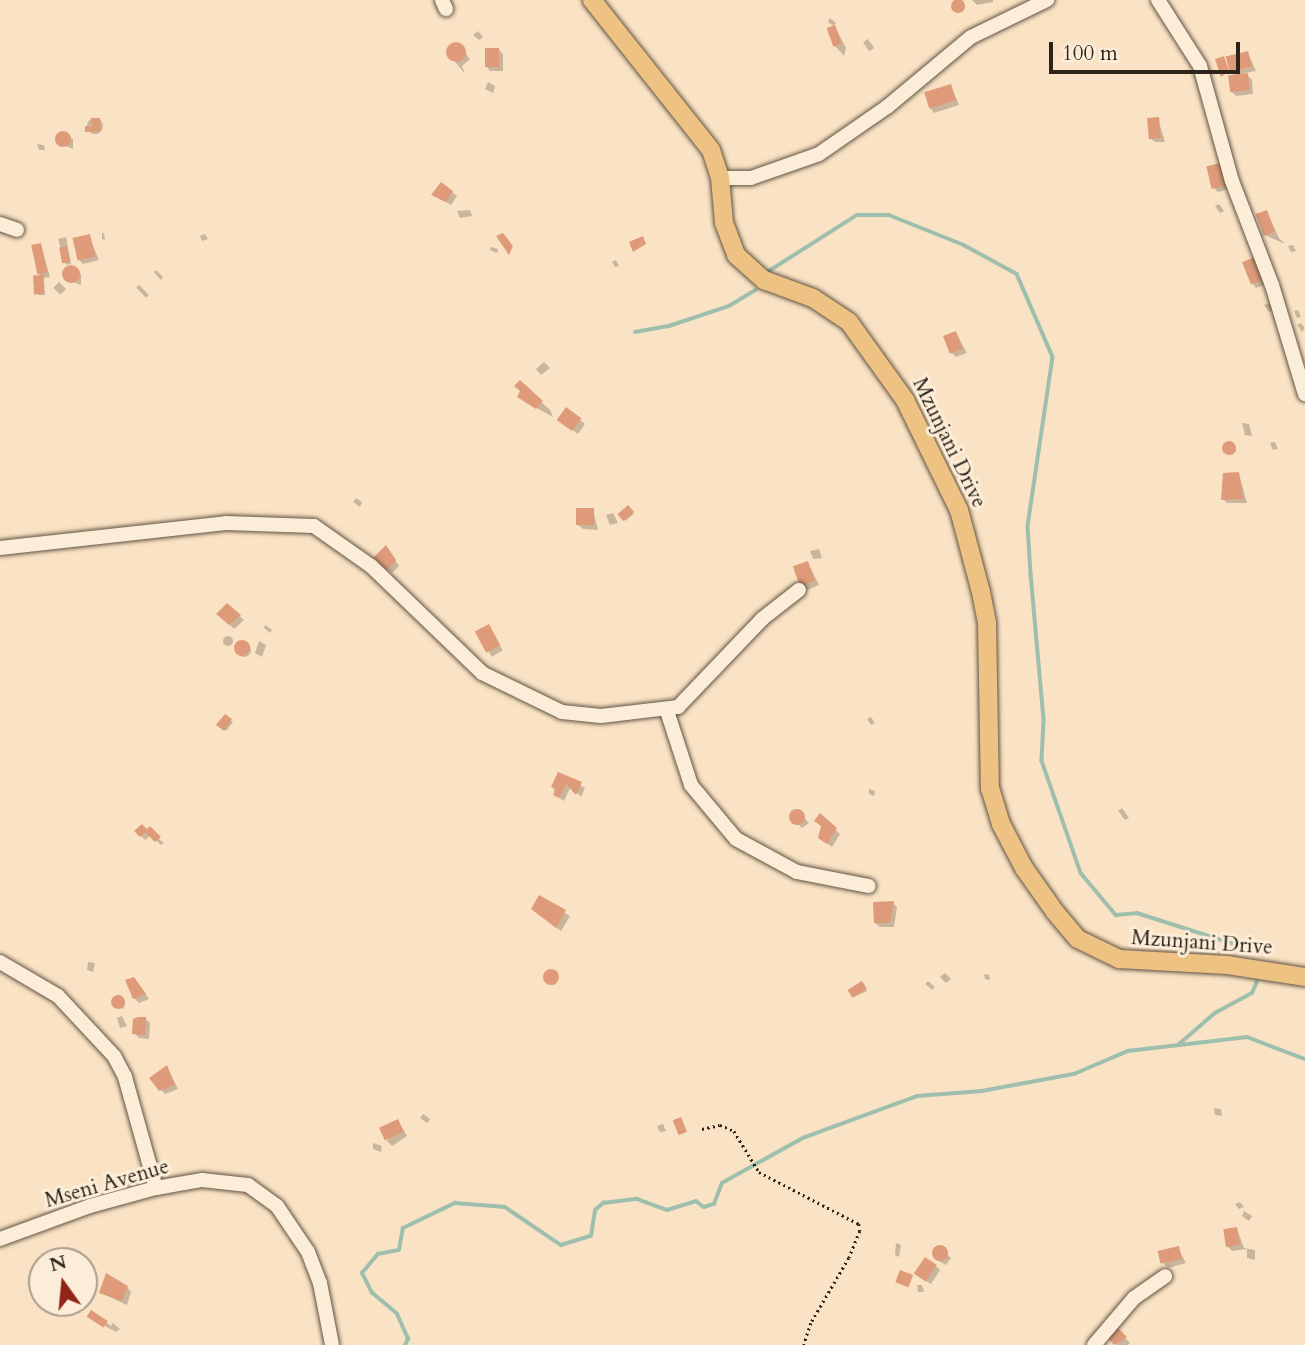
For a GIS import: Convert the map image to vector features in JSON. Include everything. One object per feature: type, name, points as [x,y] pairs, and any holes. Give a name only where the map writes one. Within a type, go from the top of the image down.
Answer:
[{"type":"main road","name":"Mzunjani Drive","points":[[592,0],[705,141],[720,178],[724,223],[736,255],[764,280],[830,307],[870,346],[905,400],[960,510],[987,622],[990,788],[1001,824],[1024,868],[1055,912],[1078,939],[1119,959],[1227,965],[1305,976]]},
{"type":"street","points":[[720,178],[751,178],[819,154],[887,107],[971,37],[1047,0]]},
{"type":"street","points":[[1158,0],[1200,66],[1243,215],[1272,285],[1305,394]]},
{"type":"street","points":[[0,224],[17,230]]},
{"type":"street","points":[[0,548],[226,523],[314,526],[371,566],[482,673],[507,689],[562,712],[601,716],[667,711],[688,699],[739,642],[799,590]]},
{"type":"street","points":[[667,711],[691,785],[736,839],[797,872],[869,886]]},
{"type":"street","points":[[0,962],[58,996],[114,1056],[125,1077],[156,1188]]},
{"type":"street","name":"Mseni Avenue","points":[[0,1240],[90,1206],[156,1188],[230,1180],[270,1198],[308,1252],[320,1283],[332,1345]]},
{"type":"street","points":[[1094,1345],[1134,1298],[1165,1276]]},
{"type":"path","points":[[702,1129],[720,1125],[734,1131],[759,1172],[859,1224],[856,1242],[811,1323],[804,1345]]},
{"type":"building","points":[[958,-1],[963,1],[963,11],[958,13],[953,11],[951,6],[953,1]]},
{"type":"building","points":[[835,25],[842,44],[833,47],[827,28]]},
{"type":"building","points":[[456,42],[463,45],[466,52],[463,59],[456,62],[449,59],[446,52],[449,45]]},
{"type":"building","points":[[485,48],[499,48],[499,67],[485,67]]},
{"type":"building","points":[[1248,51],[1252,67],[1230,72],[1226,57]]},
{"type":"building","points":[[1224,56],[1229,71],[1221,77],[1215,59]]},
{"type":"building","points":[[1248,73],[1250,90],[1230,92],[1228,75]]},
{"type":"building","points":[[951,84],[956,100],[929,108],[924,92]]},
{"type":"building","points":[[1159,117],[1161,138],[1149,139],[1147,118]]},
{"type":"building","points":[[91,118],[100,118],[101,131],[85,132],[85,126],[92,127]]},
{"type":"building","points":[[60,131],[66,131],[71,139],[69,145],[60,147],[55,142],[55,136]]},
{"type":"building","points":[[1221,163],[1226,185],[1212,189],[1206,166]]},
{"type":"building","points":[[441,182],[453,191],[446,202],[431,195]]},
{"type":"building","points":[[1267,210],[1275,232],[1264,236],[1256,214]]},
{"type":"building","points":[[503,233],[513,246],[509,255],[496,236]]},
{"type":"building","points":[[90,234],[95,256],[78,260],[72,238]]},
{"type":"building","points":[[643,236],[646,244],[633,252],[629,242]]},
{"type":"building","points":[[41,243],[47,272],[37,274],[31,245]]},
{"type":"building","points":[[67,246],[70,262],[62,263],[59,248]]},
{"type":"building","points":[[1255,257],[1264,279],[1251,284],[1242,262]]},
{"type":"building","points":[[67,265],[75,265],[80,274],[78,281],[67,283],[62,278],[62,270]]},
{"type":"building","points":[[43,275],[44,294],[34,294],[33,276]]},
{"type":"building","points":[[956,331],[963,349],[950,354],[943,336]]},
{"type":"building","points":[[520,380],[543,401],[536,409],[517,397],[520,391],[514,386]]},
{"type":"building","points":[[566,407],[581,418],[572,431],[557,420]]},
{"type":"building","points":[[1229,441],[1234,443],[1234,453],[1229,455],[1224,453],[1222,448],[1224,443]]},
{"type":"building","points":[[1239,472],[1243,499],[1221,500],[1223,473]]},
{"type":"building","points":[[628,505],[634,512],[623,521],[617,514]]},
{"type":"building","points":[[576,508],[594,508],[594,525],[576,525]]},
{"type":"building","points":[[386,545],[396,560],[387,570],[373,558]]},
{"type":"building","points":[[808,561],[815,581],[800,586],[793,566]]},
{"type":"building","points":[[227,603],[241,615],[229,625],[216,614]]},
{"type":"building","points":[[489,624],[500,645],[486,653],[475,632]]},
{"type":"building","points":[[242,640],[248,642],[248,654],[242,656],[236,654],[234,648],[236,642]]},
{"type":"building","points":[[225,714],[232,719],[224,731],[216,725]]},
{"type":"building","points":[[558,772],[582,782],[576,795],[566,784],[559,798],[553,795],[556,789],[551,787]]},
{"type":"building","points":[[797,809],[803,811],[803,823],[797,825],[791,823],[789,817],[791,811]]},
{"type":"building","points":[[820,813],[837,828],[827,844],[818,838],[821,826],[814,821]]},
{"type":"building","points":[[142,824],[147,829],[150,826],[161,837],[155,842],[145,832],[140,837],[134,831]]},
{"type":"building","points":[[539,895],[566,910],[556,928],[531,909]]},
{"type":"building","points":[[894,901],[890,923],[874,923],[873,902]]},
{"type":"building","points":[[551,969],[559,977],[551,985],[543,977]]},
{"type":"building","points":[[134,977],[146,994],[133,999],[125,980]]},
{"type":"building","points":[[862,981],[867,989],[852,998],[848,990]]},
{"type":"building","points":[[115,995],[121,995],[125,1002],[121,1009],[115,1009],[111,1005],[111,999]]},
{"type":"building","points":[[146,1017],[145,1035],[132,1034],[133,1019]]},
{"type":"building","points":[[167,1065],[175,1085],[159,1091],[149,1078]]},
{"type":"building","points":[[681,1117],[687,1132],[679,1135],[673,1120]]},
{"type":"building","points":[[398,1119],[404,1132],[385,1141],[379,1128]]},
{"type":"building","points":[[1237,1227],[1240,1245],[1226,1247],[1223,1229]]},
{"type":"building","points":[[940,1245],[946,1247],[946,1259],[940,1261],[934,1259],[932,1253],[934,1247]]},
{"type":"building","points":[[1179,1246],[1182,1259],[1160,1264],[1158,1251]]},
{"type":"building","points":[[925,1257],[937,1265],[925,1281],[914,1274]]},
{"type":"building","points":[[900,1270],[913,1275],[908,1287],[895,1282]]},
{"type":"building","points":[[106,1273],[128,1286],[122,1301],[99,1293]]},
{"type":"building","points":[[98,1315],[108,1321],[103,1328],[87,1317],[98,1317]]},
{"type":"building","points":[[1118,1328],[1127,1337],[1114,1345],[1108,1338]]},
{"type":"waterway","points":[[769,271],[857,215],[889,215],[964,245],[1017,274],[1053,357],[1028,526],[1044,720],[1042,761],[1081,873],[1116,915],[1137,913],[1256,951]]},
{"type":"waterway","points":[[635,332],[669,326],[729,306],[756,290]]},
{"type":"waterway","points":[[1178,1045],[1215,1013],[1252,993],[1257,982]]},
{"type":"waterway","points":[[405,1345],[408,1339],[397,1314],[372,1293],[362,1273],[378,1254],[399,1250],[403,1228],[455,1203],[505,1207],[561,1245],[591,1236],[595,1210],[603,1203],[637,1199],[667,1210],[696,1201],[704,1207],[714,1204],[722,1183],[803,1138],[917,1096],[982,1091],[1074,1074],[1128,1051],[1247,1037],[1305,1059]]}]
